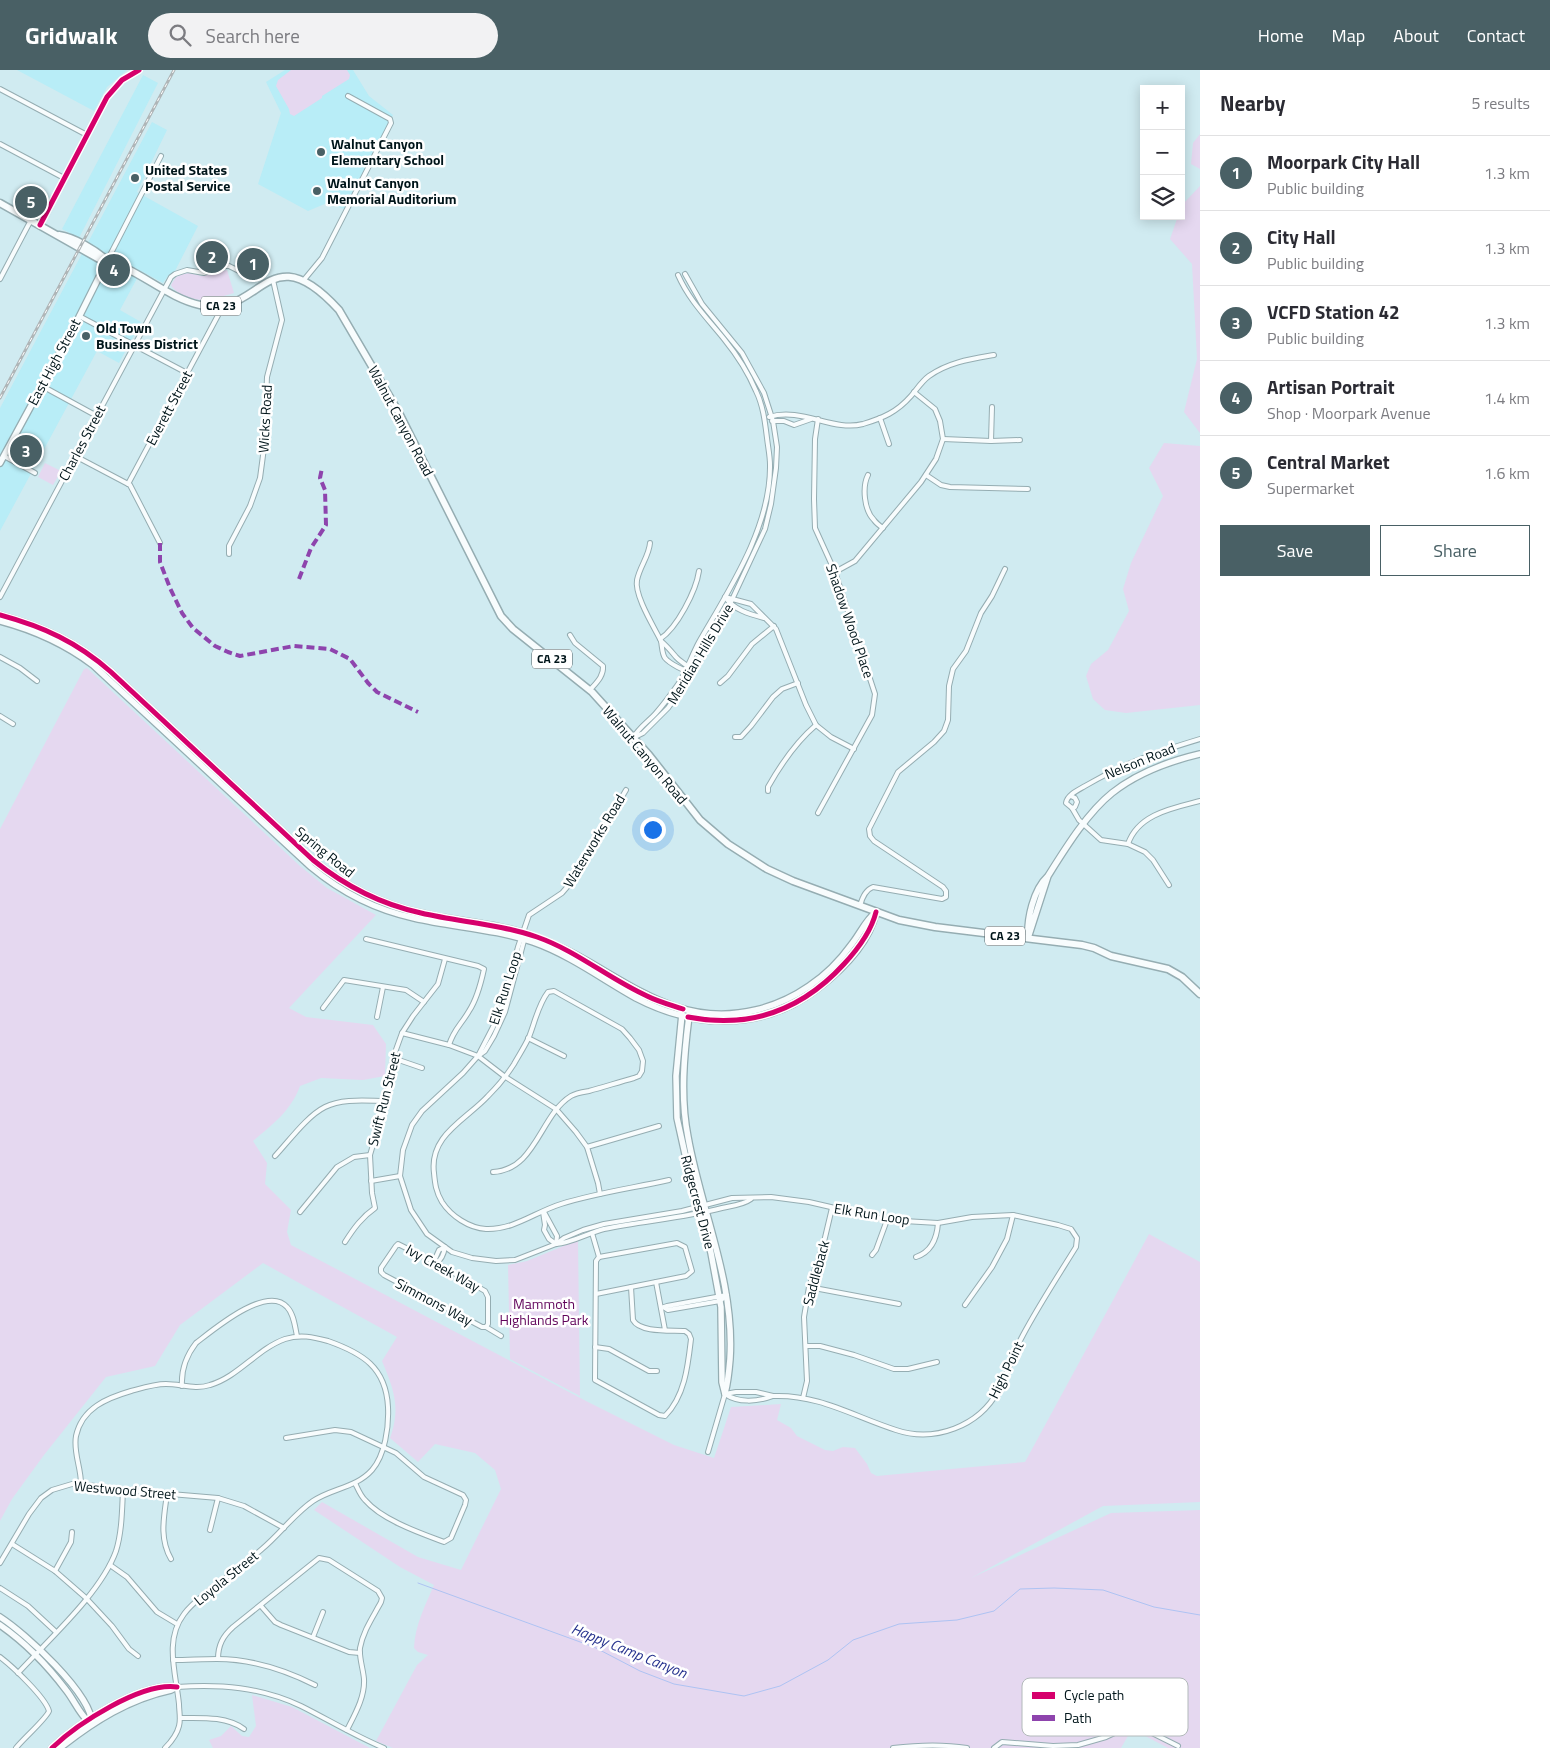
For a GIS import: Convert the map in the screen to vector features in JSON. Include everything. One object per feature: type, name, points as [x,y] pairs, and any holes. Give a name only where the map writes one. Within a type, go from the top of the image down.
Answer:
[{"type":"main road","name":"CA 23","points":[[0,204],[57,235],[65,236],[82,244],[107,260],[181,299],[198,305],[223,306],[240,299],[273,279]]},
{"type":"main road","name":"East High Street","points":[[0,463],[107,260]]},
{"type":"main road","name":"Walnut Canyon Road","points":[[273,279],[281,276],[291,276],[303,281],[339,310],[416,446],[501,616],[513,629],[590,690],[669,780],[687,805],[719,838],[778,874],[876,912],[918,924],[1094,948],[1111,956],[1168,969],[1182,977],[1200,994]]},
{"type":"main road","name":"Spring Road","points":[[0,615],[53,633],[81,648],[98,660],[313,860],[350,886],[376,899],[407,910],[524,937],[566,949],[647,996],[686,1013],[729,1015],[756,1010],[787,999],[824,975],[845,953],[867,919],[876,912]]},
{"type":"main road","name":"Spring Road","points":[[0,621],[26,628],[44,636],[66,647],[93,665],[310,867],[340,888],[377,907],[405,916],[524,937]]},
{"type":"main road","points":[[1028,938],[1028,927],[1034,902],[1043,881],[1084,824],[1104,800],[1131,780],[1160,767],[1200,754]]},
{"type":"main road","name":"Ridgecrest Drive","points":[[686,1013],[676,1076],[677,1118],[687,1163],[702,1205],[727,1295],[731,1340],[728,1382],[725,1394]]},
{"type":"main road","name":"Ridgecrest Drive","points":[[704,1212],[720,1298],[723,1349],[722,1382],[725,1394]]},
{"type":"main road","points":[[0,1617],[22,1633],[74,1688],[90,1720]]},
{"type":"main road","points":[[0,1625],[38,1652]]},
{"type":"main road","points":[[52,1748],[90,1720],[131,1702],[177,1687]]},
{"type":"main road","points":[[60,1748],[90,1720]]},
{"type":"street","points":[[40,225],[112,90],[122,80],[139,70]]},
{"type":"street","points":[[0,89],[87,135]]},
{"type":"street","points":[[303,281],[325,252],[391,121],[348,96]]},
{"type":"street","points":[[0,144],[64,178]]},
{"type":"street","points":[[107,260],[161,156]]},
{"type":"street","points":[[0,279],[31,220]]},
{"type":"street","name":"Charles Street","points":[[0,597],[171,278],[180,271],[187,270],[204,273],[229,266],[241,272],[245,267]]},
{"type":"street","name":"Meridian Hills Drive","points":[[633,738],[642,733],[668,708],[692,672],[731,601],[762,537],[772,504],[777,447],[773,421],[764,393],[756,375],[736,344],[702,304],[685,274]]},
{"type":"street","name":"Meridian Hills Drive","points":[[633,738],[637,730],[655,715],[685,672],[725,597],[762,519],[770,465],[765,418],[757,392],[742,364],[704,316],[684,288],[678,275]]},
{"type":"street","name":"Wicks Road","points":[[230,554],[229,546],[250,506],[260,478],[264,448],[267,377],[282,320],[273,279]]},
{"type":"street","name":"Everett Street","points":[[128,484],[223,306]]},
{"type":"street","points":[[79,316],[135,344],[187,374]]},
{"type":"street","points":[[730,347],[736,344]]},
{"type":"street","points":[[765,418],[790,414],[842,425],[860,425],[898,409],[927,377],[946,365],[994,354]]},
{"type":"street","points":[[42,386],[97,416]]},
{"type":"street","points":[[835,572],[855,561],[926,475],[936,460],[943,440],[940,421],[935,409],[914,392]]},
{"type":"street","points":[[991,441],[992,407]]},
{"type":"street","points":[[800,415],[800,423]]},
{"type":"street","points":[[765,418],[773,421],[784,421],[794,425],[810,419]]},
{"type":"street","points":[[880,418],[889,444]]},
{"type":"street","name":"Shadow Wood Place","points":[[818,419],[815,439],[815,528],[835,572],[874,694],[872,715],[818,813]]},
{"type":"street","points":[[943,440],[1020,440]]},
{"type":"street","points":[[4,456],[35,473]]},
{"type":"street","points":[[75,456],[128,484],[160,543]]},
{"type":"street","points":[[868,475],[865,497],[867,509],[873,520],[883,528]]},
{"type":"street","points":[[926,475],[941,485],[950,487],[1028,489]]},
{"type":"street","points":[[650,543],[650,551],[641,566],[636,582],[641,599],[661,640],[664,656],[669,662],[685,672],[692,672]]},
{"type":"street","points":[[860,906],[861,900],[868,889],[873,887],[942,899],[946,897],[946,891],[943,887],[874,841],[870,836],[869,829],[898,772],[934,742],[944,731],[948,720],[949,686],[953,669],[966,651],[981,613],[992,596],[1005,569]]},
{"type":"street","points":[[661,640],[675,624],[693,590],[699,571]]},
{"type":"street","points":[[725,597],[750,615],[764,618]]},
{"type":"street","points":[[731,601],[751,604],[779,632],[806,705],[816,725],[830,737],[854,749]]},
{"type":"street","points":[[750,615],[754,611],[754,607]]},
{"type":"street","points":[[720,684],[752,644],[774,626]]},
{"type":"street","points":[[570,635],[575,643],[603,666],[601,677],[590,690]]},
{"type":"street","points":[[661,640],[673,650],[677,658],[688,666],[692,672]]},
{"type":"street","points":[[664,656],[668,650],[673,650]]},
{"type":"street","points":[[0,657],[38,681]]},
{"type":"street","points":[[735,737],[740,737],[751,726],[773,697],[782,689],[798,683]]},
{"type":"street","points":[[0,716],[13,724]]},
{"type":"street","points":[[768,791],[775,773],[801,737],[816,725]]},
{"type":"street","name":"Nelson Road","points":[[1071,796],[1079,788],[1115,769],[1155,752],[1200,739]]},
{"type":"street","points":[[1072,808],[1076,805],[1076,799],[1082,788]]},
{"type":"street","name":"Waterworks Road","points":[[524,937],[529,915],[562,892],[574,879],[626,790]]},
{"type":"street","points":[[1076,799],[1071,796],[1066,801],[1067,805],[1101,840],[1128,844],[1145,852],[1153,860],[1169,884]]},
{"type":"street","points":[[1128,844],[1135,831],[1148,818],[1167,810],[1200,801]]},
{"type":"street","name":"Elk Run Loop","points":[[524,937],[497,1018],[478,1056],[463,1073],[422,1111],[412,1125],[403,1150],[400,1176],[410,1210],[427,1234],[452,1252],[472,1258],[496,1261],[516,1260],[556,1244],[564,1238],[604,1224],[682,1211],[732,1198],[771,1197],[790,1199],[887,1220],[938,1223],[972,1217],[1013,1215],[1058,1224],[1071,1229],[1077,1238]]},
{"type":"street","points":[[366,940],[484,969],[469,1012],[452,1035],[449,1045]]},
{"type":"street","name":"Swift Run Street","points":[[345,1242],[354,1227],[365,1215],[375,1208],[370,1155],[386,1101],[393,1058],[402,1033],[438,984],[445,959]]},
{"type":"street","points":[[323,1008],[344,980],[406,990],[424,1002]]},
{"type":"street","points":[[378,1017],[383,987]]},
{"type":"street","points":[[493,1172],[502,1172],[522,1158],[533,1147],[556,1109],[571,1096],[639,1076],[642,1072],[643,1061],[630,1038],[622,1029],[554,991],[548,992],[543,998],[528,1038],[513,1065],[487,1097],[447,1132],[436,1149],[433,1169],[436,1191],[453,1215],[470,1225],[485,1229],[516,1224],[560,1204],[669,1180]]},
{"type":"street","points":[[402,1033],[449,1045],[478,1056],[504,1076],[556,1109],[587,1148],[600,1194]]},
{"type":"street","points":[[528,1038],[564,1056]]},
{"type":"street","points":[[393,1058],[422,1068]]},
{"type":"street","points":[[276,1156],[313,1115],[325,1107],[339,1103],[386,1101]]},
{"type":"street","points":[[587,1148],[659,1126]]},
{"type":"street","points":[[300,1212],[338,1167],[354,1157],[370,1155]]},
{"type":"street","points":[[371,1181],[400,1176]]},
{"type":"street","name":"Elk Run Loop","points":[[556,1244],[564,1244],[592,1233],[704,1212],[751,1199]]},
{"type":"street","name":"Saddleback","points":[[803,1398],[807,1381],[804,1317],[809,1287],[824,1246],[832,1208]]},
{"type":"street","points":[[543,1212],[557,1236],[556,1244],[549,1239],[544,1230],[543,1212]]},
{"type":"street","points":[[965,1305],[992,1266],[1007,1238],[1013,1215]]},
{"type":"street","points":[[872,1255],[876,1250],[887,1220]]},
{"type":"street","points":[[916,1258],[925,1254],[931,1245],[937,1234],[938,1223]]},
{"type":"street","points":[[592,1233],[599,1257],[596,1261],[595,1380],[665,1416],[678,1397],[687,1374],[691,1339],[688,1332],[645,1328],[634,1324],[631,1288]]},
{"type":"street","name":"High Point","points":[[725,1394],[736,1392],[758,1393],[803,1398],[854,1413],[898,1431],[923,1434],[945,1433],[966,1424],[986,1408],[998,1391],[1023,1335],[1076,1247],[1077,1238]]},
{"type":"street","points":[[596,1294],[686,1276],[692,1271],[685,1247],[677,1243],[599,1257]]},
{"type":"street","name":"Ivy Creek Way","points":[[381,1272],[381,1268],[398,1244],[436,1263],[488,1294]]},
{"type":"street","points":[[436,1263],[435,1259],[440,1250],[445,1247]]},
{"type":"street","name":"Simmons Way","points":[[381,1272],[482,1327],[486,1327],[488,1324],[488,1294]]},
{"type":"street","points":[[656,1282],[663,1308],[665,1330]]},
{"type":"street","points":[[809,1287],[899,1304]]},
{"type":"street","points":[[663,1308],[720,1298],[727,1295]]},
{"type":"street","points":[[182,1386],[184,1366],[196,1343],[254,1304],[277,1302],[287,1306],[297,1336]]},
{"type":"street","points":[[486,1327],[501,1336]]},
{"type":"street","points":[[81,1484],[76,1435],[89,1411],[113,1397],[159,1384],[202,1387],[219,1382],[277,1343],[297,1336],[313,1337],[359,1354],[373,1365],[381,1378],[387,1399],[388,1416],[384,1447],[372,1470],[355,1483],[363,1498],[414,1531],[444,1542],[451,1538],[465,1506],[466,1500],[463,1495],[424,1478],[402,1457],[384,1447],[351,1432],[342,1430],[286,1438]]},
{"type":"street","points":[[806,1346],[820,1346],[894,1369],[908,1370],[937,1362]]},
{"type":"street","points":[[595,1347],[609,1349],[649,1371],[657,1371]]},
{"type":"street","points":[[758,1393],[759,1399]]},
{"type":"street","name":"High Point","points":[[725,1394],[733,1400],[755,1401],[772,1396]]},
{"type":"street","name":"Ridgecrest Drive","points":[[708,1452],[725,1394]]},
{"type":"street","name":"Loyola Street","points":[[165,1748],[177,1732],[180,1718],[172,1644],[177,1624],[184,1613],[195,1602],[254,1556],[312,1502],[322,1495],[355,1483]]},
{"type":"street","name":"Westwood Street","points":[[0,1564],[29,1514],[41,1498],[52,1490],[66,1485],[81,1484],[124,1490],[218,1498],[244,1506],[284,1528]]},
{"type":"street","points":[[18,1673],[86,1598],[110,1565],[118,1544],[124,1490]]},
{"type":"street","points":[[167,1494],[163,1539],[164,1546],[171,1559]]},
{"type":"street","points":[[210,1530],[218,1498]]},
{"type":"street","points":[[54,1572],[71,1542],[72,1532]]},
{"type":"street","points":[[12,1544],[54,1572],[86,1598],[112,1626],[129,1649],[138,1656]]},
{"type":"street","points":[[218,1659],[219,1646],[226,1634],[319,1558],[329,1560],[378,1590],[382,1598],[366,1628],[360,1653],[364,1680],[363,1690],[360,1703],[347,1730]]},
{"type":"street","points":[[110,1565],[127,1577],[157,1612],[177,1624]]},
{"type":"street","points":[[0,1588],[28,1606],[56,1632]]},
{"type":"street","points":[[261,1606],[275,1622],[281,1625],[348,1652],[360,1653]]},
{"type":"street","points":[[312,1637],[323,1612]]},
{"type":"street","points":[[0,1657],[18,1673],[44,1702],[48,1713],[47,1717],[31,1730],[16,1748]]},
{"type":"street","points":[[173,1660],[218,1659],[268,1667],[314,1685]]},
{"type":"street","points":[[177,1687],[220,1685],[252,1689],[300,1705],[384,1748]]},
{"type":"street","points":[[180,1718],[213,1718],[236,1723],[244,1729]]},
{"type":"street","points":[[994,1748],[1002,1742],[1053,1746],[1078,1745],[1108,1736]]},
{"type":"street","points":[[1158,1736],[1178,1746]]},
{"type":"street","points":[[893,1748],[943,1745],[967,1748]]},
{"type":"shaded area","points":[[17,70],[127,70],[107,87],[94,111]]},
{"type":"shaded area","name":"Walnut Canyon Elementary School","points":[[285,70],[353,70],[369,96],[393,115],[344,209],[327,203],[308,211],[258,184],[281,113],[266,82]]},
{"type":"shaded area","points":[[143,75],[158,83],[79,238],[62,229]]},
{"type":"shaded area","name":"Old Town Business District","points":[[152,122],[167,130],[137,192],[198,226],[175,271],[163,283],[141,271],[120,310],[141,322],[119,363],[97,351],[0,531],[0,408]]},
{"type":"green space","points":[[291,70],[347,70],[350,75],[349,79],[294,116],[290,114],[276,86],[278,80]]},
{"type":"green space","points":[[1200,134],[1200,169],[1191,164],[1193,143]]},
{"type":"green space","points":[[1200,186],[1200,433],[1184,412],[1197,359],[1192,264],[1170,239],[1177,220],[1185,220],[1185,202]]},
{"type":"green space","points":[[227,270],[234,293],[210,300],[192,298],[177,292],[171,285],[176,277],[183,274],[189,273],[202,276]]},
{"type":"green space","points":[[1164,443],[1200,446],[1200,705],[1126,713],[1105,710],[1093,699],[1086,676],[1091,664],[1108,650],[1129,611],[1123,589],[1131,563],[1163,496],[1149,468]]},
{"type":"green space","points":[[45,463],[61,471],[53,485],[38,477]]},
{"type":"green space","points":[[87,668],[300,866],[327,888],[376,915],[289,1008],[306,1017],[373,1025],[386,1044],[385,1076],[363,1080],[321,1078],[300,1086],[292,1103],[274,1123],[253,1141],[267,1163],[265,1184],[291,1210],[287,1232],[291,1245],[586,1401],[674,1445],[714,1458],[731,1407],[781,1404],[777,1420],[791,1428],[797,1436],[825,1450],[833,1451],[843,1447],[855,1448],[871,1473],[877,1476],[1025,1462],[1149,1234],[1200,1262],[1200,1502],[1103,1506],[971,1578],[1111,1513],[1200,1510],[1200,1748],[1168,1748],[1145,1736],[1188,1736],[1188,1678],[1022,1678],[1022,1736],[1128,1736],[1121,1748],[393,1748],[376,1741],[417,1665],[428,1655],[418,1652],[414,1648],[418,1623],[434,1585],[400,1567],[314,1510],[322,1502],[418,1557],[461,1570],[501,1489],[495,1470],[475,1453],[435,1444],[418,1462],[390,1438],[395,1417],[395,1399],[382,1361],[397,1337],[263,1263],[180,1325],[155,1366],[106,1377],[44,1455],[12,1499],[0,1521],[0,829],[84,669]]},
{"type":"green space","name":"Mammoth Highlands Park","points":[[578,1240],[580,1396],[510,1359],[508,1265],[527,1261]]},
{"type":"green space","points":[[252,1695],[292,1707],[370,1748],[213,1748],[209,1740],[221,1736],[231,1726],[242,1736],[249,1737],[256,1726]]},
{"type":"waterway","name":"Happy Camp Canyon","points":[[418,1583],[594,1647],[640,1671],[674,1684],[744,1696],[780,1686],[828,1660],[853,1640],[899,1624],[957,1620],[994,1611],[1020,1589],[1103,1590],[1154,1607],[1200,1615]]},
{"type":"railway","points":[[0,398],[174,70]]},
{"type":"marked path","points":[[299,579],[311,548],[326,525],[325,490],[320,478],[322,468]]},
{"type":"marked path","points":[[160,543],[160,562],[182,613],[193,628],[215,646],[240,656],[294,646],[330,649],[350,659],[377,692],[418,712]]},
{"type":"cycle path","points":[[40,225],[107,97],[122,80],[139,70]]},
{"type":"cycle path","points":[[0,615],[45,630],[73,644],[98,661],[313,860],[350,886],[391,905],[435,916],[509,929],[537,937],[566,950],[633,989],[656,1000],[683,1009]]},
{"type":"cycle path","points":[[688,1017],[711,1020],[754,1018],[793,1004],[828,980],[849,958],[867,933],[876,912]]},
{"type":"cycle path","points":[[52,1748],[93,1717],[128,1698],[162,1687],[177,1687]]},
{"type":"place","name":"Walnut Canyon Elementary School","points":[[321,152]]},
{"type":"place","name":"United States Postal Service","points":[[135,178]]},
{"type":"place","name":"Walnut Canyon Memorial Auditorium","points":[[317,191]]},
{"type":"place","name":"Central Market","points":[[31,202]]},
{"type":"place","name":"City Hall","points":[[212,257]]},
{"type":"place","name":"Moorpark City Hall","points":[[253,264]]},
{"type":"place","name":"Artisan Portrait","points":[[114,270]]},
{"type":"place","name":"Old Town Business District","points":[[86,336]]},
{"type":"place","name":"VCFD Station 42","points":[[26,451]]}]
